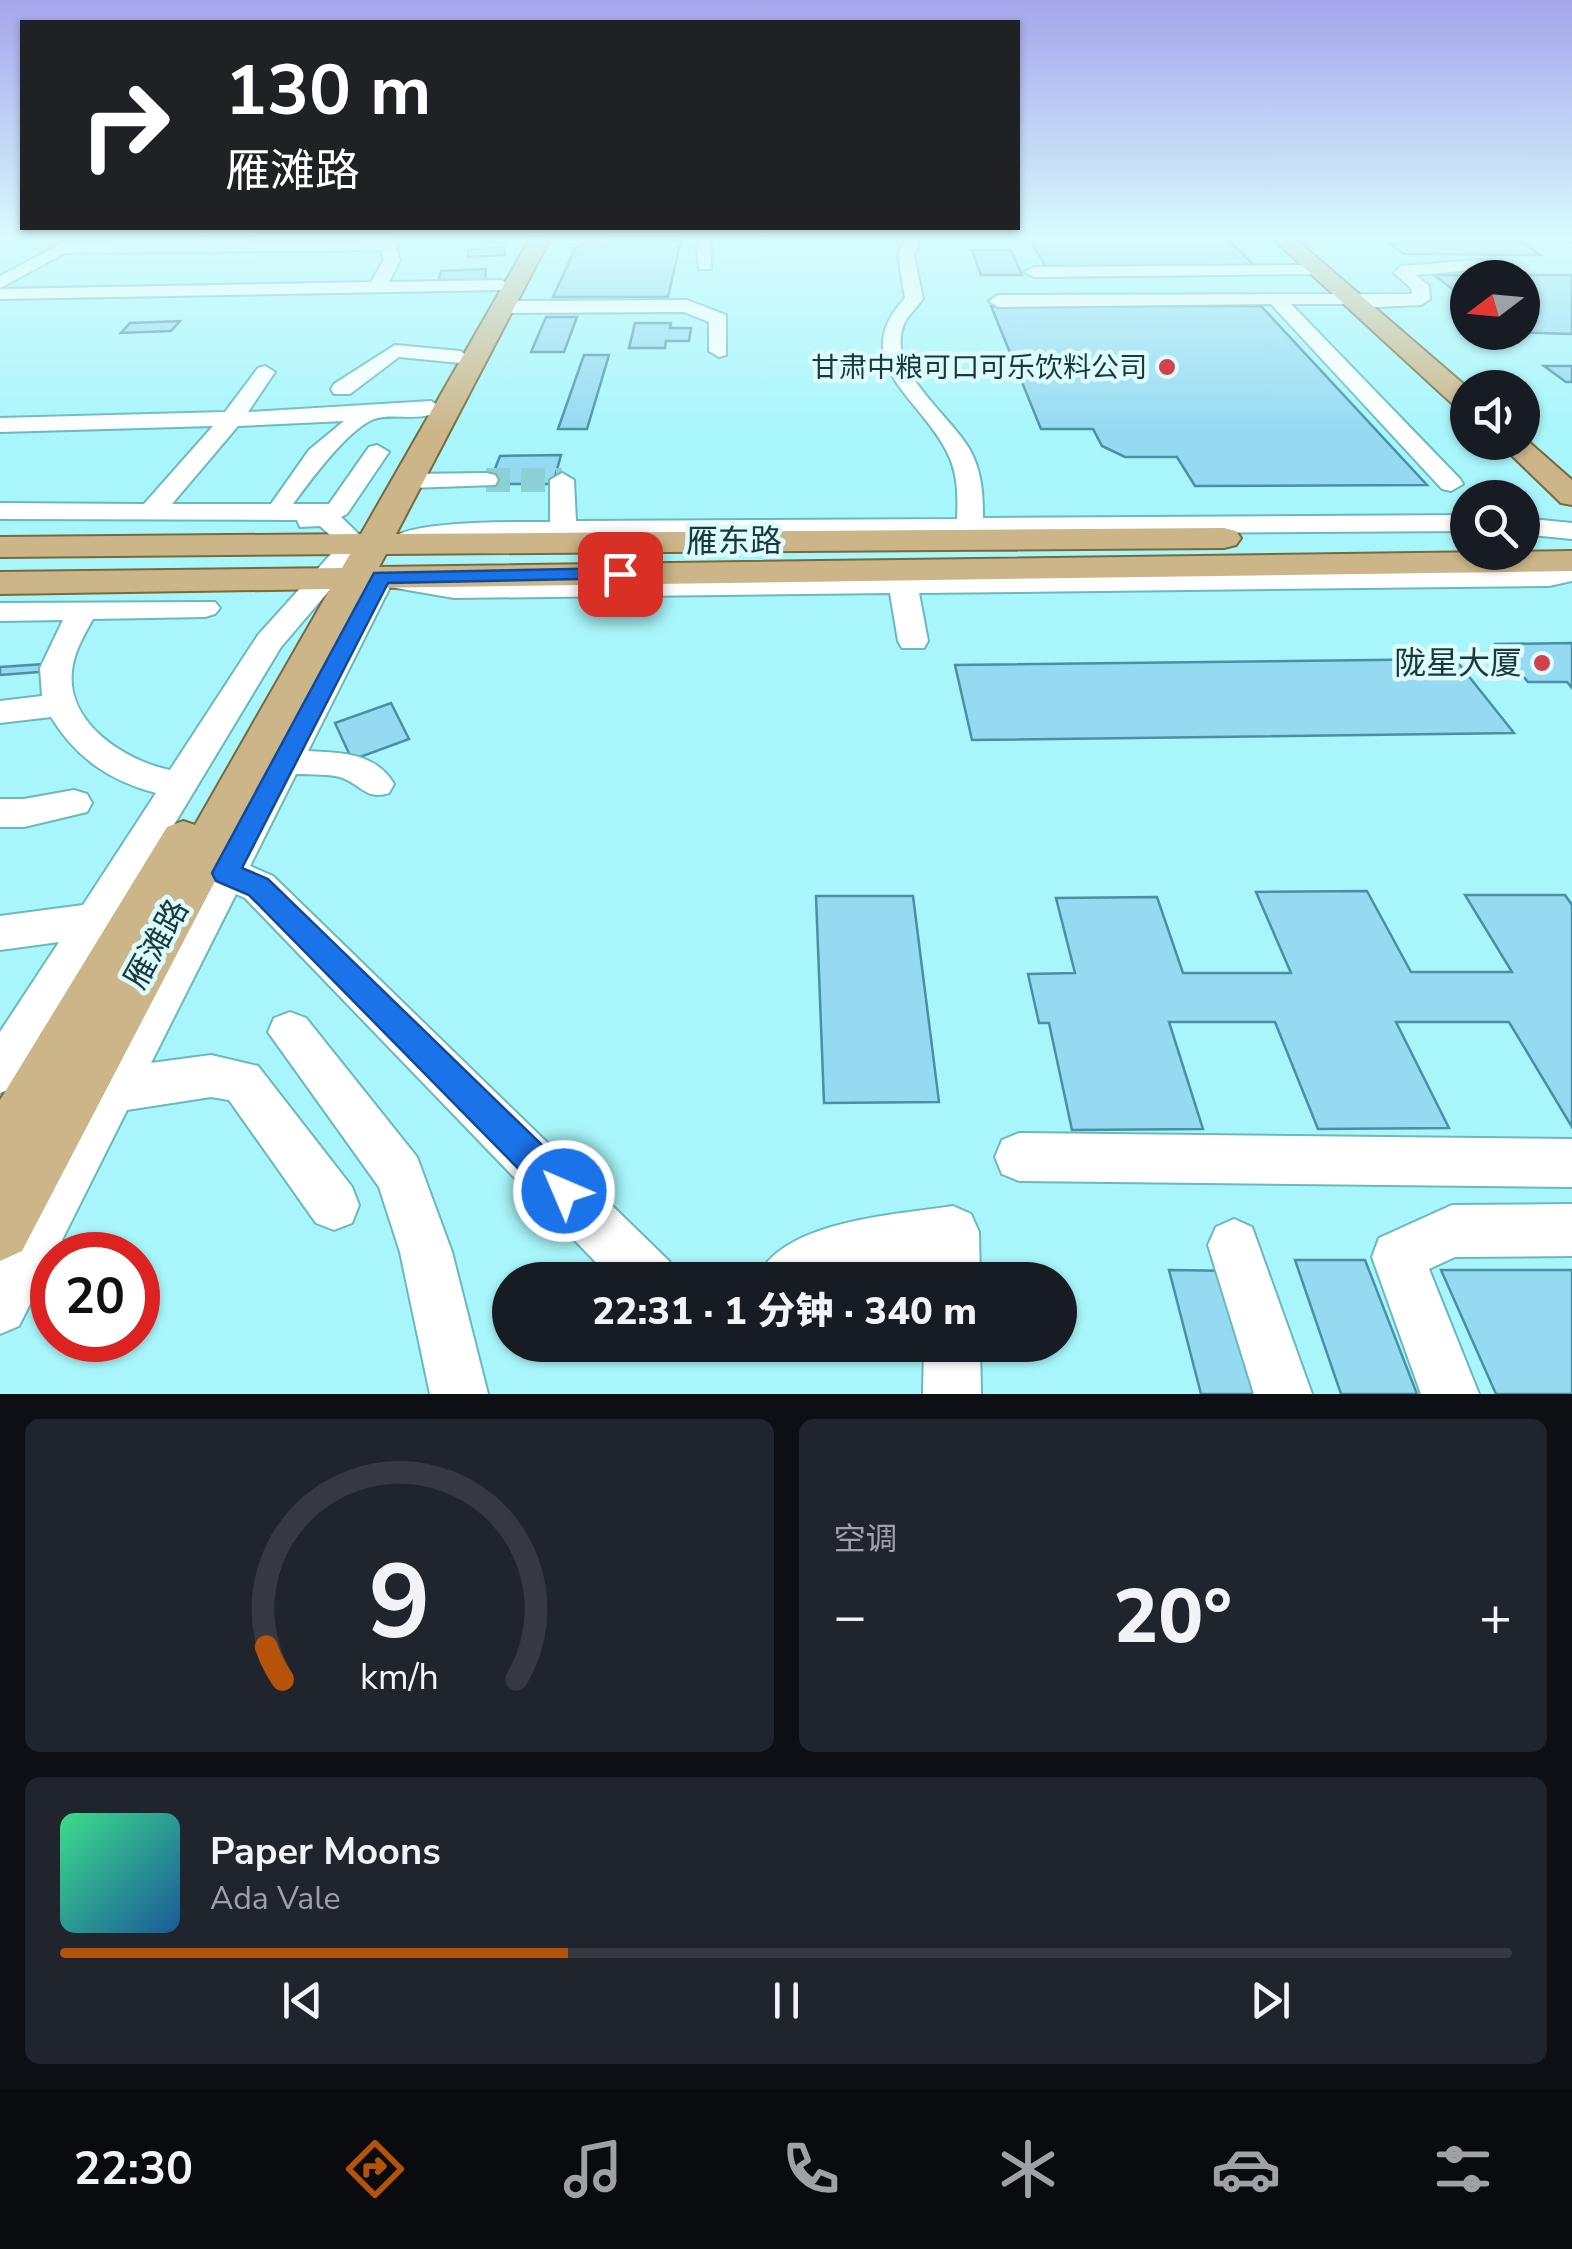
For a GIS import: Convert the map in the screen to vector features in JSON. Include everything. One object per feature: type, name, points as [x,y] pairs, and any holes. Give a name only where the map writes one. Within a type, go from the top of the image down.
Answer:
[{"type":"main road","name":"雁滩路","points":[[0,1229],[24,1172],[355,566],[432,408],[460,357],[498,302]]},
{"type":"main road","name":"雁滩路","points":[[355,566],[410,481],[499,302]]},
{"type":"main road","points":[[1356,302],[1450,386]]},
{"type":"main road","points":[[1532,460],[1572,496]]},
{"type":"main road","name":"雁东路","points":[[0,583],[355,566],[564,535],[969,533],[1134,544],[1572,561]]},
{"type":"main road","points":[[1540,535],[1572,534]]},
{"type":"main road","name":"雁东路","points":[[0,546],[355,566],[902,577],[1134,544],[1450,537]]},
{"type":"street","points":[[614,302],[687,306],[718,319],[719,352]]},
{"type":"street","points":[[910,302],[890,327],[890,338],[898,368],[967,468],[969,533]]},
{"type":"street","points":[[1279,302],[1450,483]]},
{"type":"street","points":[[342,389],[395,351],[460,357]]},
{"type":"street","points":[[152,511],[233,417],[265,372]]},
{"type":"street","points":[[0,425],[364,416],[432,408]]},
{"type":"street","points":[[282,502],[318,454],[364,416]]},
{"type":"street","points":[[0,525],[289,525],[338,509],[377,452]]},
{"type":"street","points":[[410,481],[486,480]]},
{"type":"street","points":[[562,480],[564,535]]},
{"type":"street","points":[[0,511],[321,512],[355,566]]},
{"type":"street","points":[[1134,544],[1450,524]]},
{"type":"street","points":[[1540,529],[1572,534]]},
{"type":"street","name":"雁滩路","points":[[0,1307],[24,1172],[112,1091],[284,762],[355,566]]},
{"type":"street","name":"雁滩路","points":[[0,1072],[269,642],[355,566]]},
{"type":"street","points":[[913,642],[902,577],[1549,578],[1572,573]]},
{"type":"street","points":[[0,612],[205,608]]},
{"type":"street","points":[[83,612],[67,637],[54,672],[62,706],[86,742],[134,774],[180,786]]},
{"type":"street","points":[[0,712],[62,706]]},
{"type":"street","points":[[284,762],[352,766],[376,784]]},
{"type":"street","points":[[0,814],[24,814],[74,803]]},
{"type":"street","points":[[226,873],[258,887],[632,1262]]},
{"type":"street","points":[[0,933],[95,920]]},
{"type":"street","points":[[290,1032],[400,1174],[426,1252],[458,1394]]},
{"type":"street","points":[[112,1091],[211,1076],[242,1080],[334,1204]]},
{"type":"street","points":[[1019,1157],[1572,1163]]},
{"type":"street","points":[[1450,1394],[1398,1257],[1452,1232],[1572,1230]]},
{"type":"street","points":[[814,1262],[832,1252],[953,1232],[953,1262]]},
{"type":"street","points":[[1234,1246],[1283,1394]]},
{"type":"street","points":[[952,1362],[952,1394]]},
{"type":"building","points":[[1540,302],[1572,302],[1572,334],[1540,333]]},
{"type":"building","name":"甘肃中粮可口可乐饮料公司","points":[[991,306],[1261,306],[1427,485],[1195,486],[1177,457],[1125,457],[1102,446],[1093,429],[1041,429]]},
{"type":"building","points":[[546,317],[577,317],[564,352],[531,352]]},
{"type":"building","points":[[180,321],[171,331],[121,333],[130,323]]},
{"type":"building","points":[[635,323],[671,323],[670,328],[691,328],[689,341],[666,341],[665,348],[629,348]]},
{"type":"building","points":[[584,355],[609,355],[587,429],[558,429]]},
{"type":"building","points":[[1544,366],[1572,366],[1572,382],[1566,382]]},
{"type":"building","points":[[561,455],[553,484],[489,484],[500,456]]},
{"type":"building","name":"陇星大厦","points":[[1572,643],[1572,688],[1567,682],[1528,682],[1496,644]]},
{"type":"building","points":[[1455,659],[1514,733],[972,740],[955,665]]},
{"type":"building","points":[[45,664],[39,672],[0,675],[0,667]]},
{"type":"building","points":[[391,703],[409,739],[352,760],[335,723]]},
{"type":"building","points":[[1367,891],[1411,972],[1512,972],[1465,895],[1565,895],[1572,905],[1572,1127],[1509,1022],[1396,1022],[1449,1128],[1318,1129],[1275,1022],[1169,1022],[1203,1129],[1072,1130],[1049,1023],[1039,1023],[1028,974],[1075,973],[1056,898],[1157,897],[1183,973],[1291,973],[1256,892]]},
{"type":"building","points":[[816,896],[913,896],[939,1102],[824,1103]]},
{"type":"building","points":[[1295,1260],[1365,1260],[1417,1394],[1341,1394]]},
{"type":"building","points":[[1169,1270],[1242,1271],[1280,1394],[1201,1394]]},
{"type":"building","points":[[1441,1270],[1572,1270],[1572,1394],[1496,1394]]},
{"type":"tunnel","points":[[486,480],[562,480]]},
{"type":"place","name":"甘肃中粮可口可乐饮料公司","points":[[1167,367]]},
{"type":"place","name":"陇星大厦","points":[[1542,663]]},
{"type":"route","points":[[564,1191],[258,887],[226,873],[381,578],[620,574]]}]
